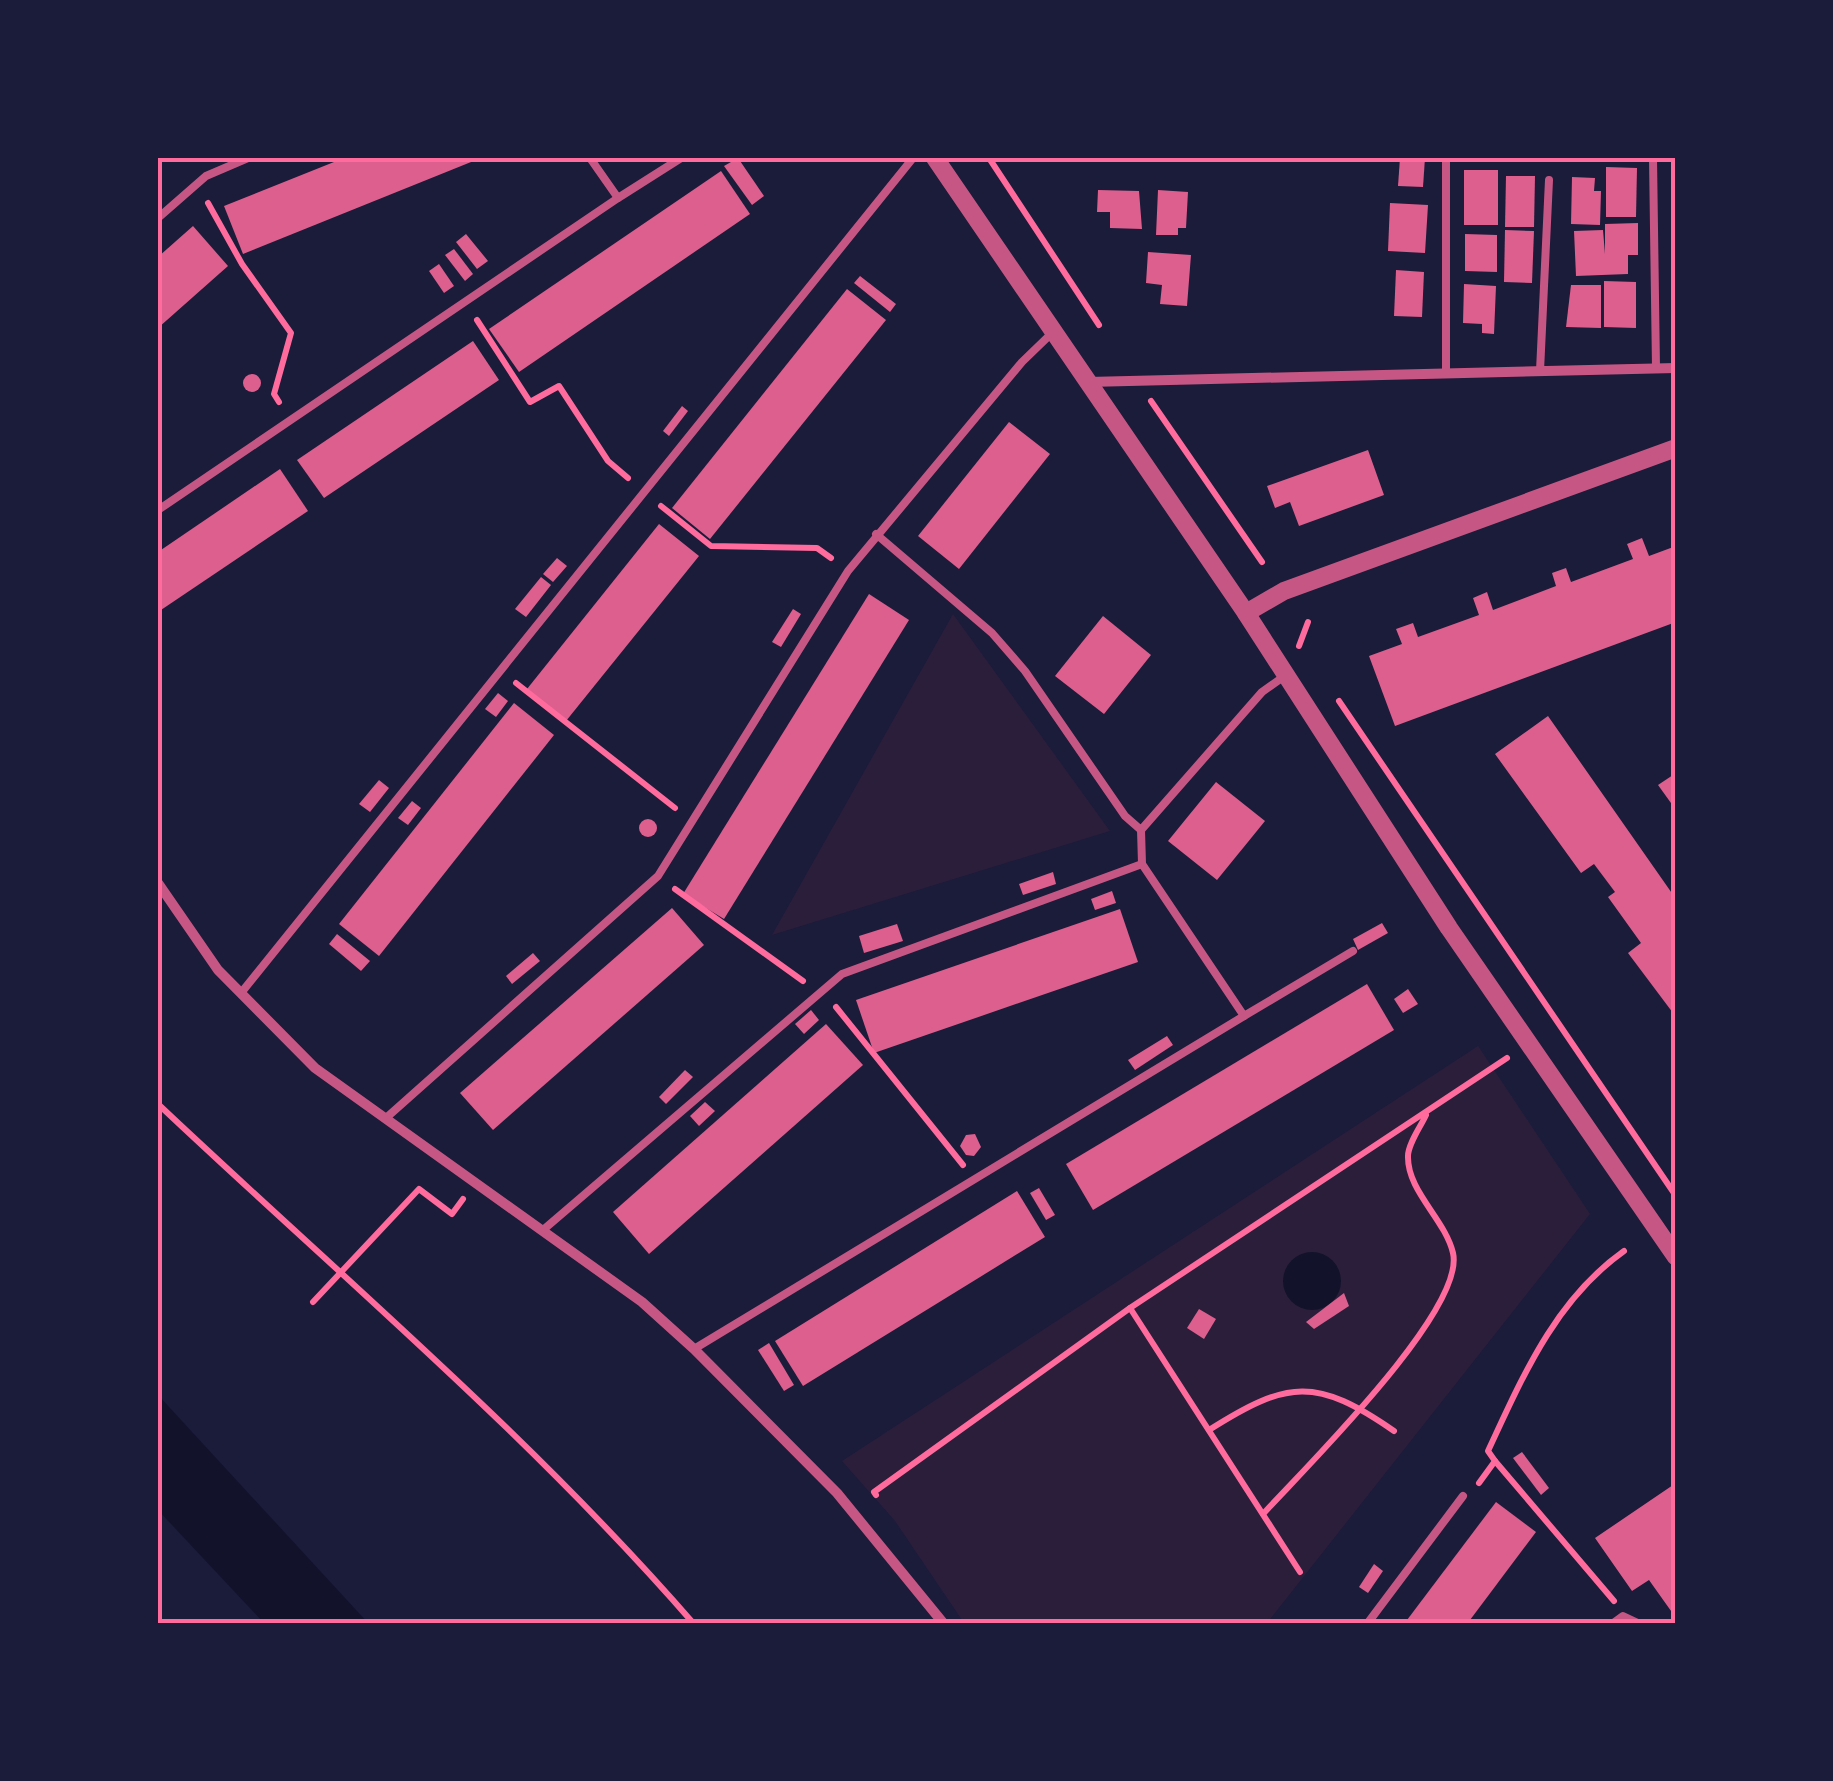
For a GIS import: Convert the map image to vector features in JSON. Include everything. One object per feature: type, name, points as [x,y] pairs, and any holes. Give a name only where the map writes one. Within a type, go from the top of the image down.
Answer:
[{"type":"street","points":[[935,158],[1246,613],[1529,1043],[1676,1257]]},
{"type":"street","points":[[1087,382],[1676,368]]},
{"type":"street","points":[[1246,613],[1284,592],[1676,448]]},
{"type":"street","points":[[158,884],[218,970],[315,1068],[642,1302],[694,1348],[837,1493],[944,1624]]},
{"type":"lane","points":[[158,218],[198,183],[248,158]]},
{"type":"lane","points":[[590,158],[618,198]]},
{"type":"lane","points":[[158,510],[682,158]]},
{"type":"lane","points":[[241,993],[913,158]]},
{"type":"lane","points":[[1446,158],[1446,374]]},
{"type":"lane","points":[[1653,158],[1656,368]]},
{"type":"lane","points":[[1540,371],[1550,180]]},
{"type":"lane","points":[[386,1118],[658,876],[876,534],[1022,362],[1053,332]]},
{"type":"lane","points":[[876,534],[992,632],[1126,816],[1141,830]]},
{"type":"lane","points":[[1244,1016],[1142,864],[1141,830],[1262,692],[1286,674]]},
{"type":"lane","points":[[543,1230],[842,974],[1142,864]]},
{"type":"lane","points":[[694,1348],[1353,951]]},
{"type":"lane","points":[[1367,1624],[1463,1496]]},
{"type":"lane","points":[[1612,1624],[1623,1616],[1640,1624]]},
{"type":"path","points":[[989,158],[1098,326]]},
{"type":"path","points":[[198,183],[242,264],[291,333],[274,394],[291,420]]},
{"type":"path","points":[[1142,388],[1262,562]]},
{"type":"path","points":[[1308,622],[1299,646],[1310,660]]},
{"type":"path","points":[[499,670],[692,822]]},
{"type":"path","points":[[1331,689],[1676,1196]]},
{"type":"path","points":[[658,876],[836,1006],[975,1179]]},
{"type":"path","points":[[876,1496],[874,1492],[1130,1308],[1529,1043]]},
{"type":"path","points":[[158,1104],[581,1504],[694,1624]]},
{"type":"path","points":[[1263,1514],[1360,1407],[1447,1294],[1454,1255],[1436,1214],[1414,1182],[1408,1155],[1427,1114]]},
{"type":"path","points":[[313,1302],[419,1189],[452,1214],[477,1182]]},
{"type":"path","points":[[1623,1616],[1603,1583],[1488,1451],[1536,1350],[1589,1275],[1624,1250]]},
{"type":"path","points":[[1130,1308],[1300,1572]]},
{"type":"path","points":[[1208,1430],[1255,1400],[1305,1389],[1360,1407],[1394,1431]]},
{"type":"path","points":[[1463,1496],[1475,1489],[1496,1461]]},
{"type":"shaded area","points":[[953,614],[1110,831],[772,935]]},
{"type":"shaded area","points":[[1478,1046],[1590,1214],[1267,1623],[964,1623],[895,1521],[842,1461]]},
{"type":"shaded area","points":[[1312,1252],[1332,1261],[1341,1281],[1332,1301],[1312,1310],[1292,1301],[1283,1281],[1292,1261]]},
{"type":"shaded area","points":[[158,1395],[368,1623],[264,1623],[158,1510]]},
{"type":"building","points":[[344,158],[481,158],[243,254],[224,206]]},
{"type":"building","points":[[738,158],[764,196],[752,205],[724,166]]},
{"type":"building","points":[[1400,158],[1425,158],[1423,187],[1398,186]]},
{"type":"building","points":[[1606,167],[1637,168],[1636,217],[1606,217]]},
{"type":"building","points":[[1464,170],[1498,170],[1498,225],[1464,225]]},
{"type":"building","points":[[721,171],[750,214],[519,372],[489,329]]},
{"type":"building","points":[[1506,176],[1535,176],[1534,227],[1505,227]]},
{"type":"building","points":[[1572,177],[1595,178],[1594,191],[1601,191],[1600,225],[1571,224]]},
{"type":"building","points":[[1098,190],[1139,191],[1142,229],[1110,228],[1110,212],[1097,212]]},
{"type":"building","points":[[1158,190],[1188,192],[1186,228],[1178,228],[1178,235],[1156,235]]},
{"type":"building","points":[[1390,203],[1428,205],[1425,253],[1388,251]]},
{"type":"building","points":[[1638,223],[1638,255],[1628,255],[1628,274],[1576,276],[1574,231],[1603,230],[1605,254],[1605,224]]},
{"type":"building","points":[[193,226],[228,266],[158,328],[158,257]]},
{"type":"building","points":[[1505,230],[1534,231],[1532,283],[1504,282]]},
{"type":"building","points":[[466,234],[488,261],[477,269],[456,242]]},
{"type":"building","points":[[1465,234],[1497,235],[1497,272],[1465,271]]},
{"type":"building","points":[[454,249],[473,274],[465,281],[445,255]]},
{"type":"building","points":[[1148,252],[1191,255],[1187,306],[1160,304],[1162,285],[1146,283]]},
{"type":"building","points":[[439,264],[454,286],[444,293],[429,271]]},
{"type":"building","points":[[1396,270],[1424,272],[1422,317],[1394,316]]},
{"type":"building","points":[[860,276],[896,304],[890,312],[854,283]]},
{"type":"building","points":[[1604,281],[1636,282],[1636,328],[1604,327]]},
{"type":"building","points":[[1464,284],[1496,286],[1494,334],[1482,333],[1482,324],[1463,323]]},
{"type":"building","points":[[1571,285],[1601,285],[1601,328],[1566,327]]},
{"type":"building","points":[[847,289],[886,320],[710,539],[672,508]]},
{"type":"building","points":[[473,341],[499,380],[324,498],[297,460]]},
{"type":"building","points":[[252,374],[261,383],[252,392],[243,383]]},
{"type":"building","points":[[682,406],[688,411],[669,436],[663,431]]},
{"type":"building","points":[[1009,422],[1050,454],[959,569],[918,536]]},
{"type":"building","points":[[1368,450],[1384,495],[1299,526],[1290,502],[1275,508],[1267,486]]},
{"type":"building","points":[[280,469],[308,511],[158,612],[158,552]]},
{"type":"building","points":[[659,524],[699,556],[566,721],[527,689]]},
{"type":"building","points":[[1642,538],[1649,556],[1676,546],[1676,622],[1395,726],[1369,656],[1402,644],[1396,629],[1413,623],[1418,637],[1479,615],[1473,598],[1487,592],[1493,610],[1556,586],[1552,573],[1566,568],[1571,582],[1633,559],[1627,544]]},
{"type":"building","points":[[557,558],[567,566],[553,582],[543,574]]},
{"type":"building","points":[[541,577],[551,585],[526,617],[515,609]]},
{"type":"building","points":[[869,594],[909,620],[724,919],[683,894]]},
{"type":"building","points":[[793,609],[801,614],[781,647],[772,642]]},
{"type":"building","points":[[1103,616],[1151,655],[1104,714],[1055,676]]},
{"type":"building","points":[[498,693],[508,701],[496,717],[485,709]]},
{"type":"building","points":[[514,703],[554,735],[379,956],[339,924]]},
{"type":"building","points":[[1548,716],[1676,899],[1676,1017],[1628,953],[1641,943],[1608,897],[1615,892],[1594,864],[1581,873],[1495,754]]},
{"type":"building","points":[[1676,773],[1676,810],[1658,785]]},
{"type":"building","points":[[379,780],[389,788],[370,812],[359,804]]},
{"type":"building","points":[[1216,782],[1265,821],[1217,880],[1168,841]]},
{"type":"building","points":[[412,801],[421,808],[408,825],[398,818]]},
{"type":"building","points":[[648,819],[655,821],[655,835],[648,837],[641,835],[639,828],[641,821]]},
{"type":"building","points":[[1053,872],[1056,884],[1023,895],[1019,884]]},
{"type":"building","points":[[1112,891],[1116,903],[1095,910],[1091,899]]},
{"type":"building","points":[[672,908],[704,945],[493,1130],[460,1093]]},
{"type":"building","points":[[1120,909],[1138,962],[874,1053],[856,1000]]},
{"type":"building","points":[[1382,923],[1388,933],[1358,950],[1353,939]]},
{"type":"building","points":[[897,924],[903,941],[864,953],[859,936]]},
{"type":"building","points":[[337,934],[370,961],[361,971],[329,944]]},
{"type":"building","points":[[533,953],[540,961],[512,984],[506,976]]},
{"type":"building","points":[[1367,984],[1394,1030],[1093,1210],[1066,1164]]},
{"type":"building","points":[[1408,989],[1418,1004],[1403,1013],[1394,999]]},
{"type":"building","points":[[811,1010],[819,1020],[804,1034],[795,1024]]},
{"type":"building","points":[[826,1024],[863,1065],[649,1254],[613,1212]]},
{"type":"building","points":[[1167,1036],[1173,1045],[1135,1070],[1128,1060]]},
{"type":"building","points":[[685,1070],[693,1077],[666,1104],[659,1097]]},
{"type":"building","points":[[705,1102],[715,1111],[699,1126],[690,1116]]},
{"type":"building","points":[[975,1134],[981,1147],[974,1156],[966,1155],[960,1146],[966,1135]]},
{"type":"building","points":[[1039,1188],[1055,1215],[1046,1220],[1030,1193]]},
{"type":"building","points":[[1017,1191],[1045,1237],[803,1386],[775,1341]]},
{"type":"building","points":[[1344,1293],[1349,1306],[1314,1329],[1306,1322]]},
{"type":"building","points":[[1199,1309],[1216,1319],[1204,1339],[1187,1328]]},
{"type":"building","points":[[769,1343],[794,1385],[784,1391],[758,1350]]},
{"type":"building","points":[[1522,1452],[1549,1488],[1541,1495],[1513,1458]]},
{"type":"building","points":[[1676,1483],[1676,1618],[1649,1580],[1632,1591],[1595,1538]]},
{"type":"building","points":[[1496,1502],[1536,1532],[1467,1624],[1404,1624]]},
{"type":"building","points":[[1374,1564],[1383,1571],[1368,1593],[1359,1587]]}]
